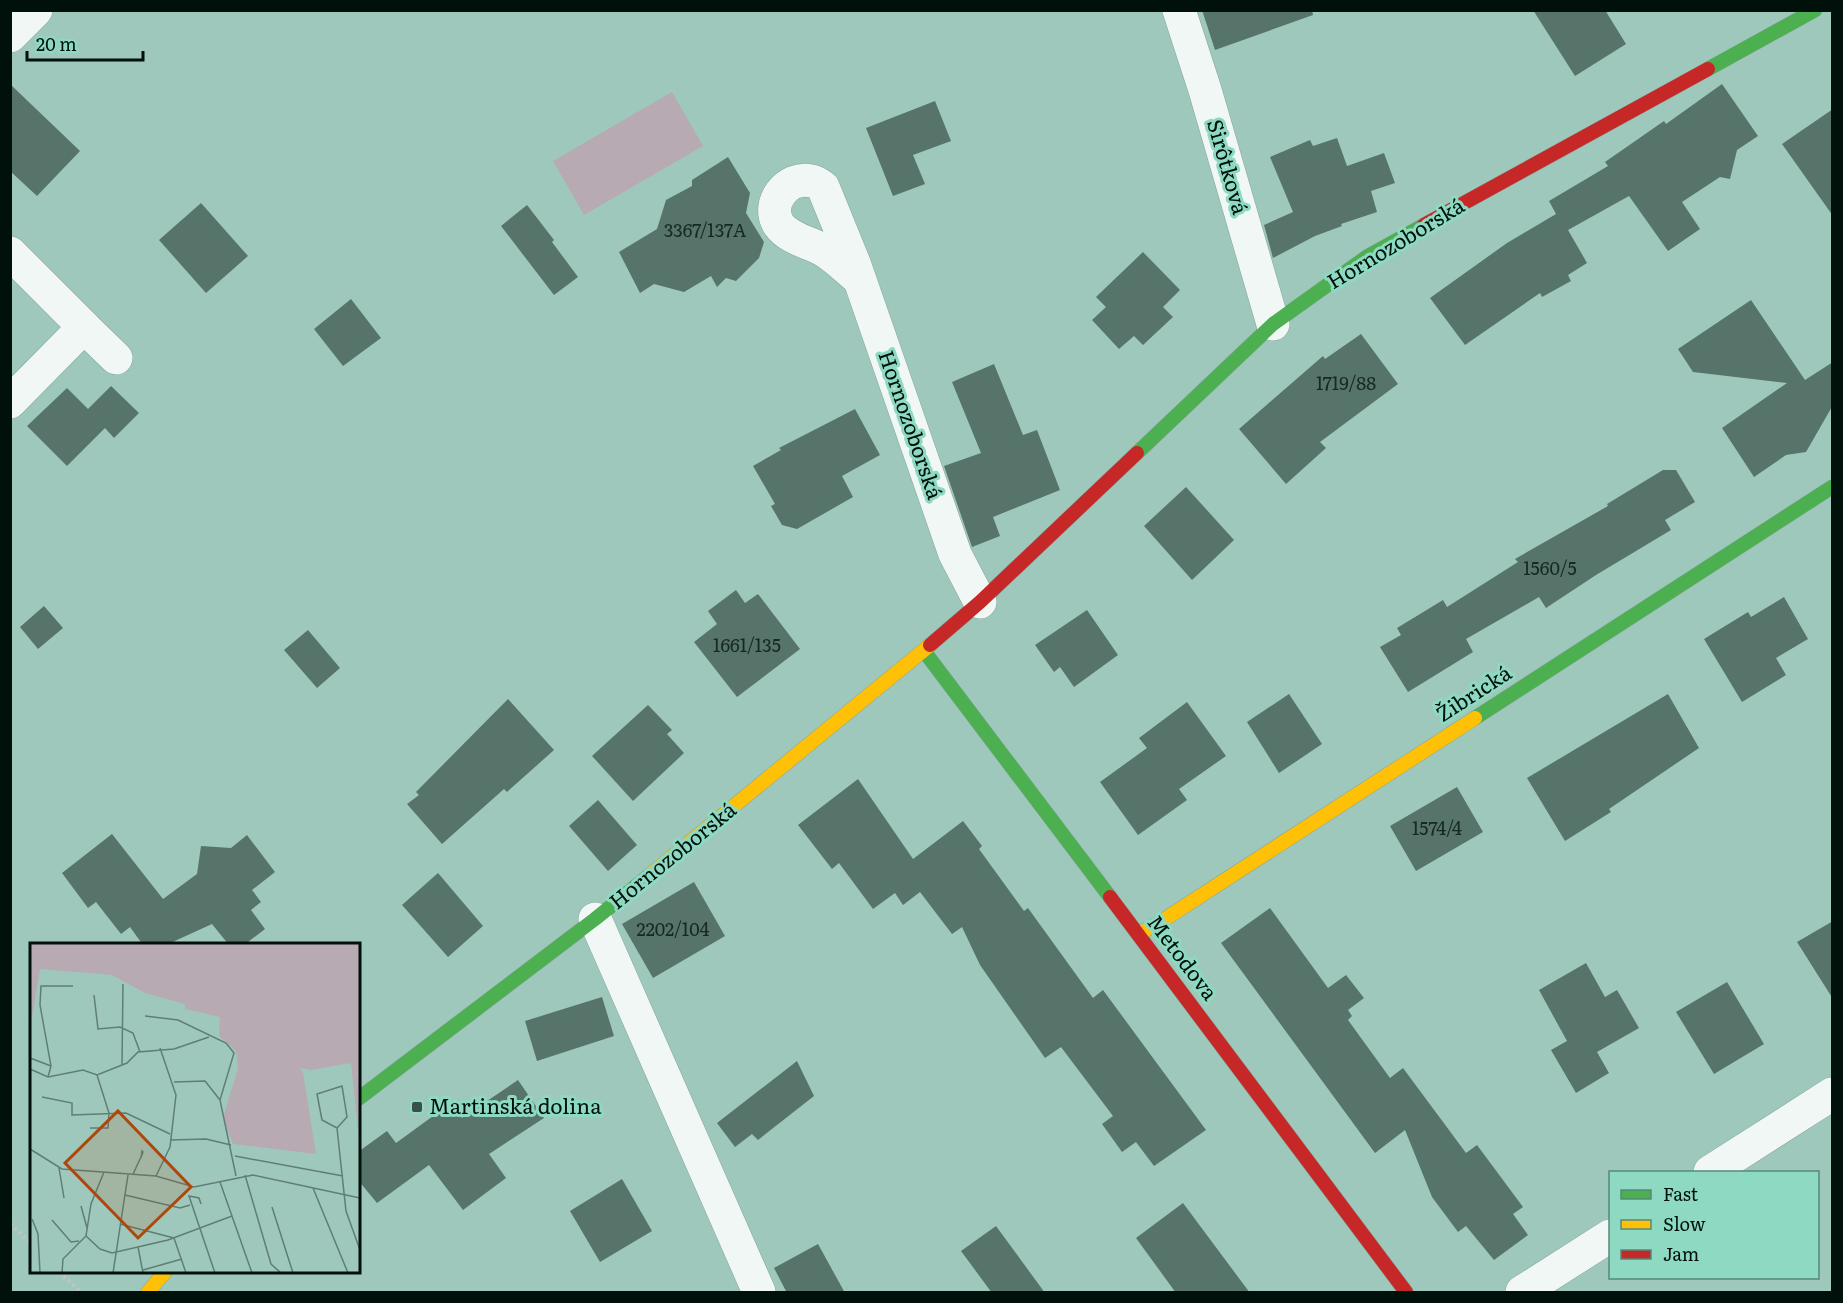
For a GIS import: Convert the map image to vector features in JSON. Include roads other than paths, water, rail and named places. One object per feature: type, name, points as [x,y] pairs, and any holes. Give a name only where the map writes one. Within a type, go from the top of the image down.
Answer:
[{"type":"street","points":[[10,36],[36,10]]},
{"type":"street","name":"Sirôtková","points":[[1179,10],[1205,90],[1273,324]]},
{"type":"street","name":"Hornozoborská","points":[[360,1097],[595,920],[924,651],[980,602],[1273,324],[1368,256],[1815,10]]},
{"type":"street","points":[[10,253],[116,358]]},
{"type":"street","name":"Hornozoborská","points":[[859,279],[956,554],[980,602]]},
{"type":"street","points":[[10,402],[84,327]]},
{"type":"street","name":"Žibrická","points":[[1138,934],[1157,924],[1833,487]]},
{"type":"street","name":"Metodova","points":[[924,651],[1406,1293]]},
{"type":"street","points":[[595,920],[759,1293]]},
{"type":"street","points":[[1713,1171],[1833,1094]]},
{"type":"street","points":[[1522,1293],[1609,1237]]},
{"type":"street","points":[[148,1293],[164,1273]]},
{"type":"place","name":"Martinská dolina","points":[[417,1107]]}]
